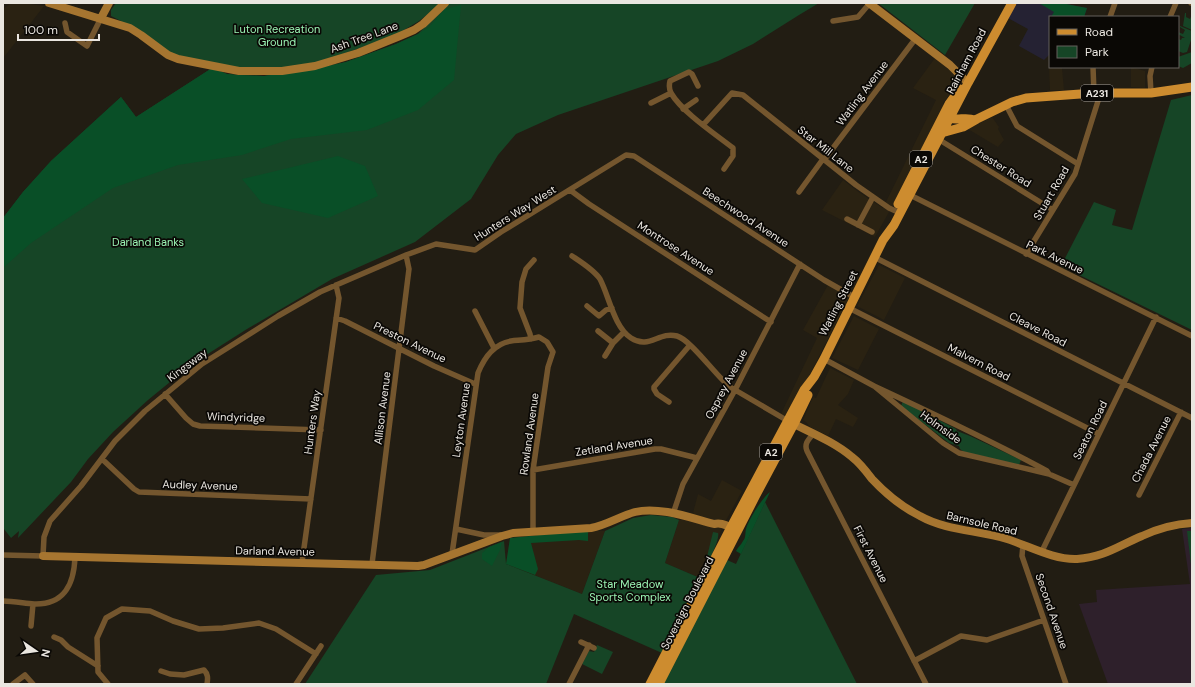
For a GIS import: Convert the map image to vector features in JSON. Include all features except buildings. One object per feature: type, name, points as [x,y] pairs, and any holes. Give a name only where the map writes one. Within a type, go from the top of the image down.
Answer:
[{"type":"main road","name":"Rainham Road","points":[[942,131],[946,117],[957,103],[1012,3]]},
{"type":"main road","name":"Watling Street","points":[[898,212],[946,117],[949,103],[961,87],[968,82]]},
{"type":"main road","name":"A231","points":[[942,131],[945,132],[964,127],[1006,105],[1026,98],[1096,93],[1151,93],[1191,87]]},
{"type":"main road","points":[[957,103],[959,109],[966,115],[978,119]]},
{"type":"main road","name":"A231","points":[[946,117],[955,120],[970,118],[978,119]]},
{"type":"main road","name":"Watling Street","points":[[733,532],[791,423],[809,393],[814,377],[883,240],[884,232],[910,195],[942,131]]},
{"type":"main road","name":"Watling Street","points":[[733,532],[789,433],[791,423]]},
{"type":"main road","name":"Sovereign Boulevard","points":[[650,684],[733,532]]},
{"type":"main road","name":"Sovereign Boulevard","points":[[659,684],[733,532]]},
{"type":"street","name":"Ash Tree Lane","points":[[49,3],[130,28],[168,55],[178,59],[239,71],[282,71],[316,66],[358,53],[408,33],[423,24],[445,3]]},
{"type":"street","points":[[65,23],[67,32],[87,46],[109,3]]},
{"type":"street","points":[[833,21],[858,17],[869,3],[950,65],[968,82]]},
{"type":"street","points":[[1110,16],[1115,3]]},
{"type":"street","points":[[1170,16],[1176,3]]},
{"type":"street","name":"Watling Avenue","points":[[799,192],[916,38]]},
{"type":"street","name":"Stuart Road","points":[[1026,254],[1074,176],[1098,101],[1093,68]]},
{"type":"street","points":[[1151,93],[1150,76],[1152,68]]},
{"type":"street","points":[[698,86],[692,74],[689,72],[670,80],[669,85],[671,93],[683,109],[733,148],[733,156],[724,169]]},
{"type":"street","points":[[651,103],[671,93]]},
{"type":"street","name":"Star Mill Lane","points":[[703,125],[732,93],[743,95],[873,197],[898,212]]},
{"type":"street","points":[[683,109],[696,100]]},
{"type":"street","points":[[1006,105],[1017,126],[1078,164]]},
{"type":"street","name":"Chester Road","points":[[938,139],[1053,210]]},
{"type":"street","name":"Hunters Way West","points":[[406,255],[436,244],[475,250],[501,232],[627,154]]},
{"type":"street","name":"Beechwood Avenue","points":[[627,154],[634,156],[800,264],[854,297]]},
{"type":"street","name":"Montrose Avenue","points":[[570,190],[771,322]]},
{"type":"street","name":"Park Avenue","points":[[910,195],[1192,336]]},
{"type":"street","points":[[858,225],[873,197]]},
{"type":"street","points":[[847,219],[872,232]]},
{"type":"street","name":"Kingsway","points":[[43,556],[44,537],[50,521],[81,486],[128,427],[165,394],[202,364],[278,316],[320,292],[406,255]]},
{"type":"street","name":"Allison Avenue","points":[[372,564],[409,268],[406,255]]},
{"type":"street","points":[[572,256],[600,279],[618,322],[624,332],[631,338],[640,343],[647,343],[656,338],[672,335],[679,336],[735,390],[791,423]]},
{"type":"street","name":"Cleave Road","points":[[874,257],[1192,418]]},
{"type":"street","points":[[475,311],[494,348],[508,342],[531,339],[520,308],[522,282],[526,269],[534,260]]},
{"type":"street","name":"Osprey Avenue","points":[[673,514],[682,484],[735,390],[800,264]]},
{"type":"street","name":"Hunters Way","points":[[302,562],[339,298],[336,285]]},
{"type":"street","points":[[587,306],[599,316],[606,310],[612,308]]},
{"type":"street","name":"Malvern Road","points":[[849,308],[1099,434]]},
{"type":"street","name":"Seaton Road","points":[[1042,551],[1156,317]]},
{"type":"street","name":"Preston Avenue","points":[[336,318],[400,348],[434,366],[476,384]]},
{"type":"street","points":[[598,331],[614,343]]},
{"type":"street","points":[[605,356],[624,332]]},
{"type":"street","name":"Rowland Avenue","points":[[531,339],[539,337],[547,342],[553,352],[548,367],[533,470],[533,531]]},
{"type":"street","points":[[669,402],[657,394],[654,387],[690,345]]},
{"type":"street","name":"Leyton Avenue","points":[[452,554],[476,384],[482,364],[494,348]]},
{"type":"street","name":"Holmside","points":[[824,359],[874,386],[965,428],[1027,460],[1047,471],[1049,474]]},
{"type":"street","name":"Holmside","points":[[874,386],[943,443],[959,453],[1049,474],[1074,484]]},
{"type":"street","name":"Windyridge","points":[[165,394],[186,418],[193,424],[200,426],[321,430]]},
{"type":"street","points":[[896,405],[900,398]]},
{"type":"street","name":"Chada Avenue","points":[[1139,495],[1181,412]]},
{"type":"street","name":"Barnsole Road","points":[[791,423],[811,432],[812,434],[850,455],[892,498],[919,516],[944,526],[998,537],[1059,557],[1075,559],[1099,556],[1152,532],[1192,523]]},
{"type":"street","name":"Barnsole Road","points":[[789,433],[797,432],[810,435],[812,434]]},
{"type":"street","name":"First Avenue","points":[[812,434],[807,440],[807,452],[926,684]]},
{"type":"street","name":"Zetland Avenue","points":[[533,470],[655,449],[661,449],[697,458]]},
{"type":"street","name":"Audley Avenue","points":[[102,459],[140,493],[311,499]]},
{"type":"street","points":[[1024,469],[1027,460]]},
{"type":"street","name":"Darland Avenue","points":[[43,556],[418,566],[513,533],[596,527],[626,515],[644,511],[673,514],[714,524],[716,527],[733,532]]},
{"type":"street","name":"Darland Avenue","points":[[456,529],[484,535],[502,536]]},
{"type":"street","name":"Second Avenue","points":[[1023,544],[1022,556],[1066,684]]},
{"type":"street","points":[[3,555],[43,556]]},
{"type":"street","points":[[3,600],[33,604],[52,601],[64,593],[73,579],[74,557]]},
{"type":"street","points":[[31,626],[33,604]]},
{"type":"street","points":[[108,684],[98,672],[97,638],[106,618],[122,609],[150,612],[172,621],[199,629],[223,628],[259,623],[276,629],[316,654]]},
{"type":"street","points":[[914,661],[961,636],[987,640],[1044,620]]},
{"type":"street","points":[[54,637],[98,666]]},
{"type":"street","points":[[581,642],[594,648]]},
{"type":"street","points":[[569,684],[589,645]]},
{"type":"street","points":[[296,684],[321,646]]},
{"type":"street","points":[[161,671],[184,675],[204,670],[208,676],[208,684]]},
{"type":"street","points":[[13,684],[25,675],[33,684]]},
{"type":"shaded area","points":[[11,3],[44,6],[4,57],[3,9]]},
{"type":"shaded area","points":[[1017,3],[1061,3],[1087,8],[1084,16],[1049,16],[1049,55],[1044,60],[1019,46],[1028,29],[1008,18]]},
{"type":"shaded area","points":[[935,58],[961,80],[943,103],[943,115],[940,121],[875,237],[822,210],[843,180],[883,208],[936,100],[913,88]]},
{"type":"shaded area","points":[[1049,68],[1062,68],[1064,90],[1050,90]]},
{"type":"shaded area","points":[[1131,68],[1145,71],[1145,88],[1131,87]]},
{"type":"shaded area","points":[[992,117],[999,127],[998,129],[1004,140],[998,147],[968,129]]},
{"type":"shaded area","points":[[879,265],[905,278],[884,320],[857,306]]},
{"type":"shaded area","points":[[828,285],[850,296],[788,417],[781,414],[817,338],[803,330]]},
{"type":"shaded area","points":[[854,316],[879,329],[858,370],[832,358]]},
{"type":"shaded area","points":[[830,368],[854,380],[848,394],[838,405],[858,418],[853,427],[836,419],[828,436],[810,427],[803,420],[813,397],[816,398]]},
{"type":"shaded area","points":[[722,480],[742,491],[723,526],[700,578],[665,563],[679,520],[693,513],[698,494],[711,501]]},
{"type":"shaded area","points":[[1192,528],[1192,684],[1108,684],[1079,604],[1097,602],[1096,590],[1190,584],[1182,529]]},
{"type":"shaded area","points":[[588,531],[605,531],[582,594],[506,564],[510,538]]},
{"type":"green space","name":"Luton Recreation Ground","points":[[116,3],[442,3],[419,21],[394,36],[323,61],[277,69],[242,69],[174,55],[111,16],[111,10]]},
{"type":"green space","name":"Darland Banks","points":[[450,3],[819,3],[753,44],[718,61],[558,115],[516,134],[498,155],[471,199],[415,242],[332,279],[247,329],[192,364],[148,400],[113,432],[88,459],[71,482],[18,538],[19,531],[11,538],[3,529],[3,218],[23,192],[51,161],[121,97],[136,117],[212,68],[227,74],[264,76],[319,68],[346,62],[396,44],[418,34],[445,6]]},
{"type":"green space","points":[[878,3],[975,3],[945,55]]},
{"type":"green space","points":[[1039,3],[1061,3],[1087,8],[1084,16],[1052,16],[1054,12]]},
{"type":"green space","points":[[461,5],[454,80],[418,110],[367,130],[291,139],[242,155],[178,165],[113,188],[31,243],[3,268],[3,218],[23,192],[51,161],[121,97],[136,117],[212,68],[227,74],[264,76],[319,68],[346,62],[396,44],[418,34],[429,27],[445,9]]},
{"type":"green space","points":[[1185,13],[1186,17],[1190,19],[1192,14],[1192,30],[1183,26]]},
{"type":"green space","points":[[1180,27],[1192,31],[1192,37],[1187,52],[1183,53],[1179,51],[1179,39],[1185,38],[1179,35],[1179,32],[1183,34],[1185,30]]},
{"type":"green space","points":[[1192,52],[1192,63],[1183,68],[1179,66],[1179,57]]},
{"type":"green space","points":[[1192,95],[1192,330],[1061,266],[1094,202],[1116,210],[1112,225],[1132,230],[1171,100]]},
{"type":"green space","points":[[338,156],[365,166],[378,196],[328,218],[262,203],[242,179]]},
{"type":"green space","points":[[903,401],[956,429],[957,431],[1021,460],[1019,465],[964,452],[959,446],[949,443],[901,406]]},
{"type":"green space","points":[[770,492],[741,554],[736,551],[745,538],[746,529],[753,514]]},
{"type":"green space","points":[[765,502],[857,684],[663,684],[727,560],[736,564]]},
{"type":"green space","name":"Star Meadow Sports Complex","points":[[651,515],[672,517],[679,520],[665,563],[700,578],[662,653],[574,614],[546,684],[305,684],[376,575],[430,570],[504,541],[506,564],[582,594],[605,531],[633,518]]},
{"type":"green space","points":[[588,531],[588,541],[579,540],[531,543],[538,569],[535,575],[506,564],[510,538]]},
{"type":"green space","points":[[1187,531],[1192,531],[1192,573]]},
{"type":"green space","points":[[713,532],[718,533],[716,546],[704,569]]},
{"type":"green space","points":[[502,542],[500,550],[492,566],[482,559],[482,553],[489,547]]},
{"type":"green space","points":[[597,645],[613,652],[602,674],[582,664],[589,651],[594,652]]}]
